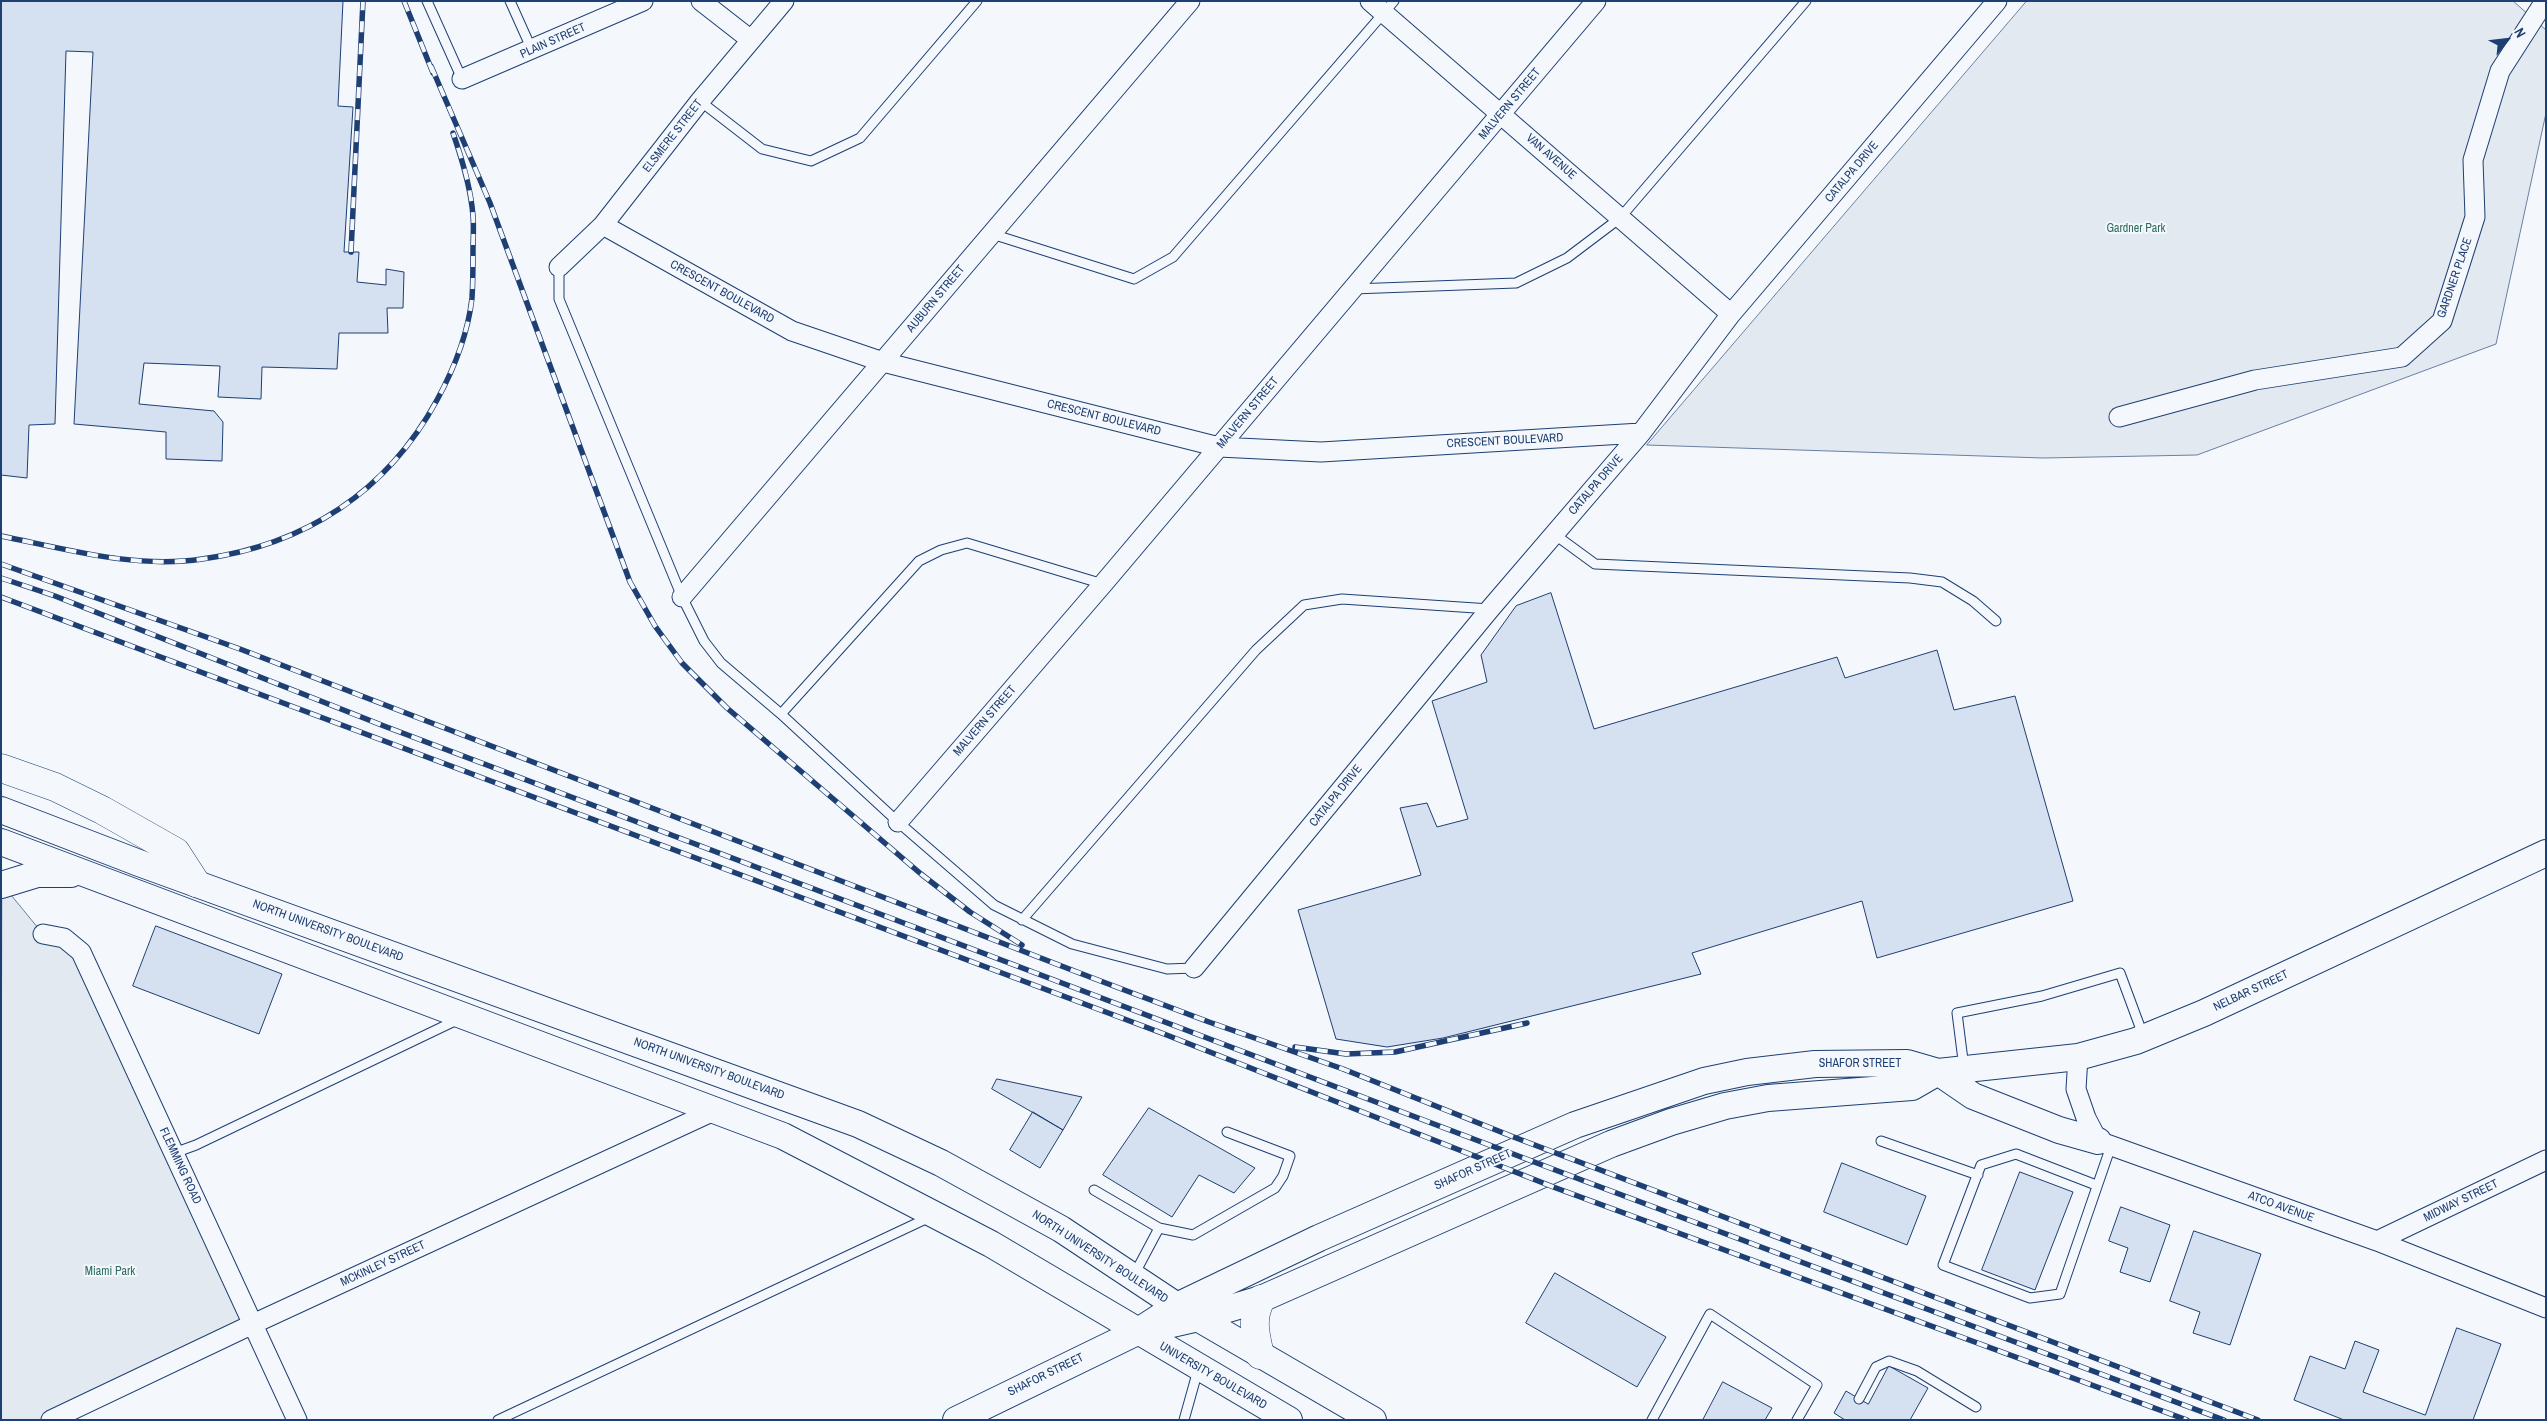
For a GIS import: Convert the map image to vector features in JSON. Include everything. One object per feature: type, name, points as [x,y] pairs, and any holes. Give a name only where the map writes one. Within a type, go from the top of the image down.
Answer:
[{"type":"main road","points":[[1,768],[55,787],[102,810],[176,852],[196,883]]},
{"type":"main road","name":"NORTH UNIVERSITY BOULEVARD","points":[[1,810],[858,1124],[941,1163],[1061,1229],[1187,1312],[1373,1420]]},
{"type":"main road","points":[[1,842],[783,1136],[937,1214],[1137,1332]]},
{"type":"main road","name":"NELBAR STREET","points":[[1951,1071],[2078,1057],[2144,1038],[2213,1008],[2546,853]]},
{"type":"main road","points":[[1,885],[37,874],[93,875]]},
{"type":"main road","name":"SHAFOR STREET","points":[[956,1420],[1137,1332],[1187,1312],[1318,1238],[1575,1125],[1704,1082],[1747,1072],[1816,1064],[1907,1063],[1951,1071]]},
{"type":"main road","points":[[1951,1071],[1973,1096],[2059,1130],[2105,1143]]},
{"type":"main road","name":"SHAFOR STREET","points":[[1187,1312],[1261,1298],[1611,1144],[1671,1122],[1725,1106],[1768,1098],[1912,1087],[1951,1071]]},
{"type":"main road","points":[[1260,1355],[1254,1328],[1254,1312],[1261,1298]]},
{"type":"main road","name":"UNIVERSITY BOULEVARD","points":[[1137,1332],[1289,1420]]},
{"type":"street","name":"PLAIN STREET","points":[[462,80],[643,1]]},
{"type":"street","points":[[701,1],[751,40]]},
{"type":"street","name":"ELSMERE STREET","points":[[559,267],[603,225],[700,102],[784,1]]},
{"type":"street","name":"AUBURN STREET","points":[[682,597],[1190,1]]},
{"type":"street","name":"MALVERN STREET","points":[[898,822],[1103,584],[1596,1]]},
{"type":"street","name":"CATALPA DRIVE","points":[[1194,968],[1490,609],[1641,433],[1732,314],[1997,1]]},
{"type":"street","name":"GARDNER PLACE","points":[[2119,417],[2255,380],[2402,357],[2442,321],[2475,217],[2473,160],[2500,71],[2545,1]]},
{"type":"street","name":"VAN AVENUE","points":[[1382,5],[1501,114],[1732,314]]},
{"type":"street","name":"CRESCENT BOULEVARD","points":[[603,225],[792,331],[882,362],[1219,447],[1320,452],[1641,433]]},
{"type":"street","name":"FLEMMING ROAD","points":[[43,934],[64,938],[81,952],[297,1420]]},
{"type":"street","points":[[2078,1057],[2076,1089],[2086,1118],[2105,1143]]},
{"type":"street","name":"MCKINLEY STREET","points":[[51,1420],[253,1324],[716,1110]]},
{"type":"street","name":"ATCO AVENUE","points":[[2105,1143],[2377,1241],[2546,1308]]},
{"type":"street","name":"MIDWAY STREET","points":[[2377,1241],[2546,1160]]},
{"type":"lane","points":[[427,1],[462,80]]},
{"type":"lane","points":[[510,1],[532,50]]},
{"type":"lane","points":[[700,102],[762,149],[811,161],[860,138],[977,1]]},
{"type":"lane","points":[[1353,289],[1516,283],[1567,258],[1620,218],[1806,1]]},
{"type":"lane","points":[[992,234],[1134,280],[1173,258],[1382,5]]},
{"type":"lane","points":[[559,267],[559,299],[682,597],[704,641],[721,663],[781,714],[898,822],[994,905],[1072,944],[1167,969],[1194,968]]},
{"type":"lane","points":[[1554,534],[1595,564],[1910,578],[1942,582],[1973,601],[1996,621]]},
{"type":"lane","points":[[781,714],[919,562],[941,550],[967,543],[1103,584]]},
{"type":"lane","points":[[1022,920],[1256,650],[1304,605],[1342,599],[1490,609]]},
{"type":"lane","points":[[1951,1071],[1957,1013],[2042,996],[2120,973],[2144,1038]]},
{"type":"lane","points":[[174,1153],[196,1145],[464,1016]]},
{"type":"lane","points":[[1094,1190],[1159,1228],[1194,1235],[1275,1188],[1290,1156],[1227,1132]]},
{"type":"lane","points":[[1881,1141],[1978,1175]]},
{"type":"lane","points":[[2096,1185],[2016,1154],[1981,1165],[1943,1264],[2030,1298],[2060,1294],[2096,1185],[2105,1143]]},
{"type":"lane","points":[[498,1420],[937,1214]]},
{"type":"lane","points":[[1133,1278],[1159,1228]]},
{"type":"lane","points":[[1652,1420],[1710,1314],[1817,1385],[1797,1420]]},
{"type":"lane","points":[[1859,1399],[1876,1367],[1889,1361],[1917,1372],[1976,1407]]},
{"type":"lane","points":[[1184,1420],[1199,1368]]},
{"type":"green space","name":"Gardner Park","points":[[2027,1],[2513,1],[2546,30],[2546,113],[2496,344],[2197,455],[2043,458],[1647,445]]},
{"type":"green space","name":"Miami Park","points":[[2,884],[43,934],[64,938],[253,1324],[51,1420],[1,1420]]},
{"type":"building","points":[[1,1],[343,1],[338,106],[353,107],[344,252],[359,252],[357,282],[386,285],[386,269],[404,272],[403,308],[387,308],[388,333],[339,333],[337,369],[262,367],[261,399],[218,397],[220,366],[144,363],[139,404],[214,411],[223,422],[222,461],[166,459],[166,432],[74,424],[93,52],[66,51],[55,424],[29,425],[27,478],[1,475]]},
{"type":"building","points":[[1551,593],[1594,729],[1837,657],[1845,678],[1937,650],[1954,710],[2015,696],[2073,901],[1877,958],[1862,901],[1692,953],[1701,974],[1443,1038],[1387,1047],[1336,1039],[1298,910],[1421,875],[1400,808],[1427,803],[1437,827],[1468,819],[1432,701],[1487,682],[1481,655],[1516,606]]},
{"type":"building","points":[[156,926],[282,974],[259,1034],[133,986]]},
{"type":"building","points":[[997,1079],[1082,1097],[1063,1130],[992,1089]]},
{"type":"building","points":[[1149,1108],[1255,1168],[1234,1193],[1199,1175],[1172,1217],[1103,1175]]},
{"type":"building","points":[[1033,1112],[1063,1130],[1040,1168],[1010,1150]]},
{"type":"building","points":[[1842,1163],[1926,1196],[1907,1245],[1824,1212]]},
{"type":"building","points":[[2020,1172],[2073,1192],[2035,1290],[1982,1270]]},
{"type":"building","points":[[2121,1207],[2170,1225],[2150,1282],[2120,1272],[2128,1248],[2109,1241]]},
{"type":"building","points":[[2194,1231],[2261,1254],[2230,1345],[2193,1333],[2200,1312],[2170,1301]]},
{"type":"building","points":[[1555,1273],[1666,1337],[1637,1387],[1526,1323]]},
{"type":"building","points":[[2457,1328],[2501,1344],[2473,1420],[2344,1420],[2294,1400],[2310,1356],[2345,1369],[2355,1341],[2379,1350],[2363,1392],[2425,1415]]},
{"type":"building","points":[[1889,1366],[1928,1388],[1910,1420],[1845,1420],[1834,1413],[1846,1391],[1868,1404]]},
{"type":"building","points":[[1723,1382],[1772,1408],[1765,1420],[1703,1420]]},
{"type":"railway","points":[[351,252],[363,1]]},
{"type":"railway","points":[[404,1],[433,73]]},
{"type":"railway","points":[[431,66],[490,203],[630,582],[655,626],[682,663],[727,708],[921,874],[970,912],[1022,945]]},
{"type":"railway","points":[[1,536],[75,552],[126,560],[177,561],[202,559],[240,552],[275,541],[308,527],[339,509],[368,487],[394,462],[417,433],[449,376],[464,337],[472,298],[473,216],[463,163],[453,133]]},
{"type":"railway","points":[[1,564],[240,649],[1090,977],[1209,1022],[1343,1069],[1511,1136],[2258,1420]]},
{"type":"railway","points":[[1,578],[55,596],[384,726],[1587,1182],[2224,1420]]},
{"type":"railway","points":[[1,597],[1159,1032],[1556,1188],[2187,1420]]},
{"type":"railway","points":[[1295,1047],[1346,1054],[1395,1052],[1527,1023]]}]
